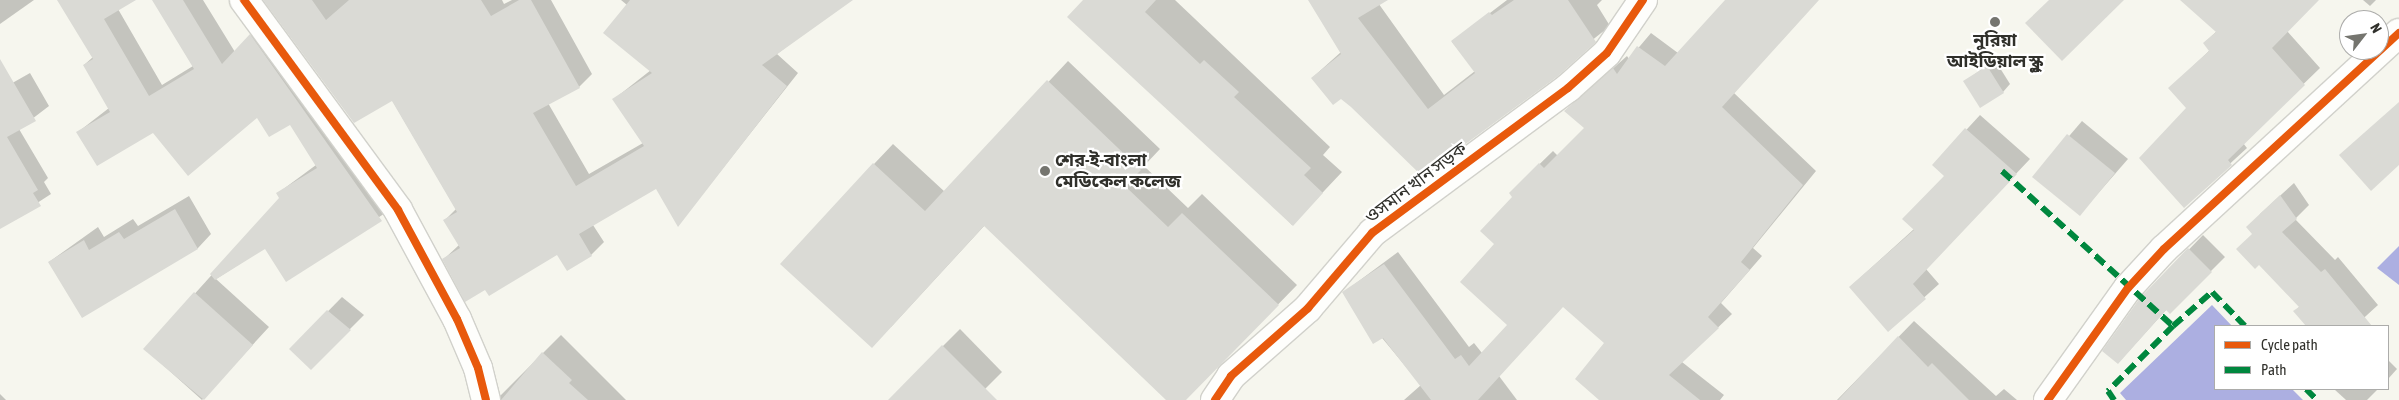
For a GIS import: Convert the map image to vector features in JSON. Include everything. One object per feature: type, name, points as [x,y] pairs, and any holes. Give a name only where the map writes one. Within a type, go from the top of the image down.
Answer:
[{"type":"street","points":[[244,0],[398,210],[458,319],[478,368],[486,400]]},
{"type":"street","name":"ওসমান খান সড়ক","points":[[1215,400],[1231,376],[1308,308],[1372,233],[1568,88],[1606,53],[1643,0]]},
{"type":"street","points":[[2048,400],[2128,288],[2164,249],[2399,33]]},
{"type":"water","points":[[2399,246],[2399,285],[2377,268]]},
{"type":"water","points":[[2212,305],[2231,325],[2214,325],[2214,390],[2293,390],[2303,400],[2126,400],[2120,393]]},
{"type":"building","points":[[57,0],[136,0],[104,19],[149,96],[194,69],[152,0],[183,0],[222,64],[250,34],[382,221],[286,282],[265,249],[215,280],[210,274],[279,198],[276,193],[317,168],[290,125],[269,137],[257,118],[188,176],[153,133],[97,166],[76,132],[110,112],[83,65],[93,59]]},
{"type":"building","points":[[263,0],[312,0],[326,20],[349,0],[481,0],[491,16],[519,0],[531,0],[580,88],[533,113],[576,186],[644,146],[612,99],[652,73],[603,33],[630,0],[853,0],[762,65],[787,86],[678,227],[656,189],[579,234],[592,256],[567,271],[557,255],[489,296],[485,290],[465,302],[442,259],[460,248],[443,220],[457,212],[392,101],[354,123]]},
{"type":"building","points":[[1083,0],[1156,0],[1145,12],[1200,64],[1204,60],[1239,92],[1234,97],[1311,168],[1304,175],[1323,193],[1293,226],[1067,17]]},
{"type":"building","points":[[1308,0],[1388,0],[1358,18],[1428,109],[1475,73],[1451,41],[1489,12],[1492,15],[1514,0],[1568,0],[1596,42],[1558,76],[1422,176],[1341,99],[1333,105],[1311,78],[1341,54]]},
{"type":"building","points":[[1725,0],[1819,0],[1722,107],[1803,185],[1741,262],[1750,270],[1708,317],[1719,328],[1669,375],[1700,400],[1599,400],[1575,379],[1604,343],[1563,307],[1478,400],[1431,400],[1383,338],[1373,344],[1342,292],[1384,264],[1455,359],[1461,355],[1469,366],[1507,325],[1460,282],[1494,244],[1480,231],[1512,197],[1509,193],[1539,163],[1544,168],[1584,128],[1564,111],[1613,68],[1617,74],[1637,46],[1665,66]]},
{"type":"building","points":[[2049,0],[2124,0],[2062,61],[2025,23]]},
{"type":"building","points":[[2180,0],[2319,0],[2272,48],[2305,85],[2228,160],[2232,165],[2184,208],[2139,158],[2186,108],[2168,88],[2209,51],[2203,43],[2216,32]]},
{"type":"building","points":[[0,59],[36,121],[7,137],[38,190],[33,193],[41,206],[0,229]]},
{"type":"building","points":[[1987,66],[2004,93],[1980,108],[1963,81]]},
{"type":"building","points":[[1047,80],[1141,170],[1125,186],[1168,227],[1182,213],[1279,305],[1186,400],[1166,400],[984,226],[872,348],[780,264],[873,163],[925,211]]},
{"type":"building","points":[[2399,102],[2399,165],[2371,191],[2339,155]]},
{"type":"building","points":[[1965,128],[2017,174],[1913,284],[1926,299],[1888,332],[1849,287],[1914,230],[1902,219],[1944,176],[1932,165]]},
{"type":"building","points":[[2067,134],[2115,173],[2080,216],[2032,177]]},
{"type":"building","points":[[2280,195],[2297,219],[2282,232],[2321,272],[2325,269],[2371,325],[2305,325],[2293,311],[2299,307],[2259,265],[2255,269],[2236,249],[2252,234],[2246,227]]},
{"type":"building","points":[[175,209],[198,249],[82,318],[48,262],[84,240],[89,250],[119,232],[124,239]]},
{"type":"building","points":[[2188,248],[2212,272],[2170,314],[2166,310],[2118,364],[2102,351],[2140,298]]},
{"type":"building","points":[[194,292],[253,345],[204,400],[143,349]]},
{"type":"building","points":[[327,310],[351,330],[311,370],[289,349]]},
{"type":"building","points":[[1898,336],[1928,367],[1932,363],[1969,400],[1838,400]]},
{"type":"building","points":[[942,345],[997,400],[888,400]]},
{"type":"building","points":[[542,352],[572,380],[569,383],[588,400],[501,400]]},
{"type":"marked path","points":[[2002,171],[2173,326],[2108,391],[2114,400]]},
{"type":"marked path","points":[[2173,326],[2212,292],[2244,325]]},
{"type":"marked path","points":[[2307,390],[2317,400]]},
{"type":"cycle path","points":[[244,0],[398,210],[457,319],[478,368],[486,400]]},
{"type":"cycle path","points":[[1215,400],[1231,376],[1308,308],[1372,233],[1568,88],[1607,53],[1643,0]]},
{"type":"cycle path","points":[[2048,400],[2128,288],[2164,249],[2399,33]]},
{"type":"place","name":"নুরিয়া আইডিয়াল স্কুল","points":[[1995,22]]},
{"type":"place","name":"শের-ই-বাংলা মেডিকেল কলেজ","points":[[1045,171]]}]
